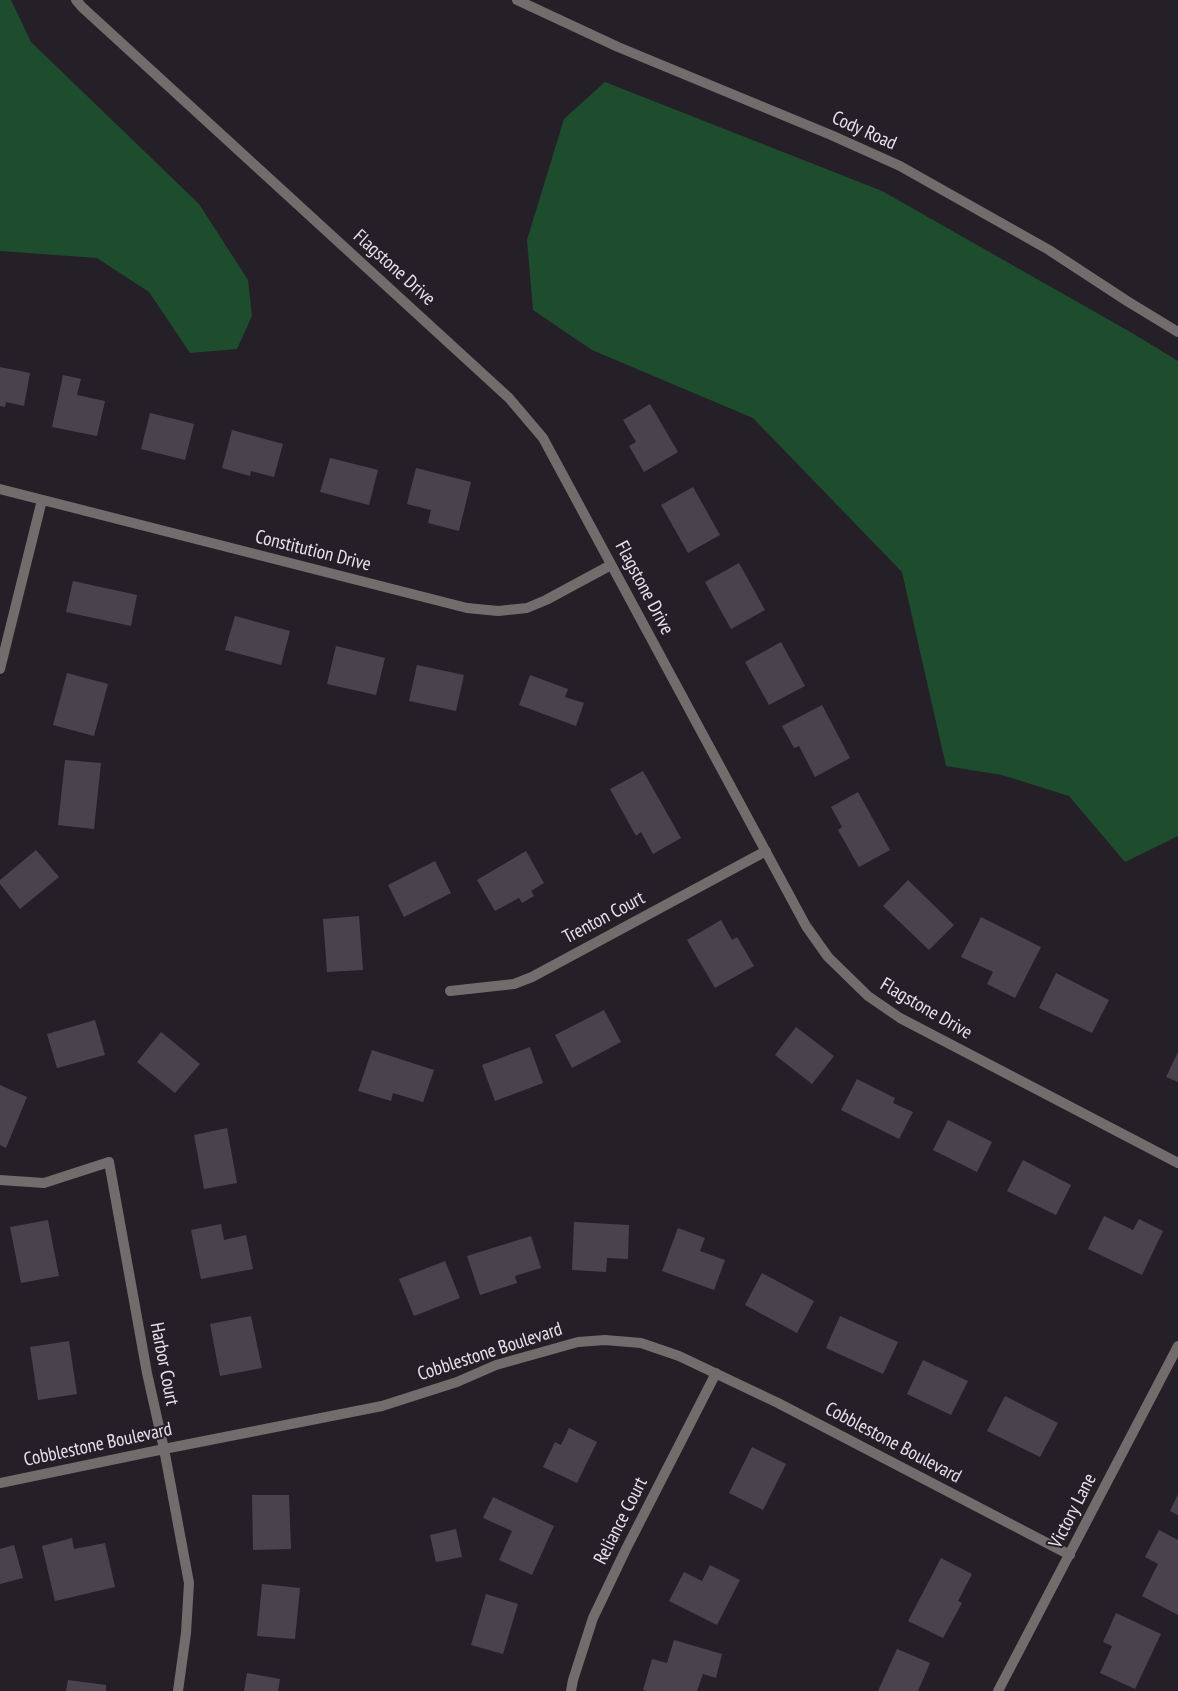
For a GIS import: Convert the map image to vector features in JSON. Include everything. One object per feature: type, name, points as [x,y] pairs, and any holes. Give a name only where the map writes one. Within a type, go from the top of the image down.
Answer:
[{"type":"street","name":"Flagstone Drive","points":[[76,0],[509,398],[543,438],[806,926],[828,957],[868,996],[900,1018],[1178,1163]]},
{"type":"street","name":"Cody Road","points":[[517,0],[618,47],[831,135],[900,166],[1049,250],[1178,332]]},
{"type":"street","name":"Constitution Drive","points":[[0,490],[467,608],[498,611],[527,608],[546,600],[611,565]]},
{"type":"street","points":[[0,669],[42,500]]},
{"type":"street","name":"Trenton Court","points":[[450,991],[514,984],[766,851]]},
{"type":"street","name":"Harbor Court","points":[[0,1180],[44,1183],[109,1162],[147,1372],[164,1449],[189,1583],[186,1633],[178,1691]]},
{"type":"street","name":"Cobblestone Boulevard","points":[[0,1483],[382,1406],[457,1382],[496,1365],[578,1342],[605,1340],[641,1343],[679,1356],[716,1373],[778,1402],[1070,1555]]},
{"type":"street","name":"Victory Lane","points":[[998,1691],[1178,1346]]},
{"type":"street","name":"Reliance Court","points":[[571,1691],[593,1618],[626,1548],[716,1373]]},
{"type":"green space","points":[[0,0],[11,0],[31,42],[199,204],[248,280],[252,316],[237,349],[190,353],[149,292],[97,258],[0,251]]},
{"type":"green space","points":[[605,82],[882,191],[1178,361],[1178,836],[1125,862],[1069,796],[1002,775],[946,766],[902,572],[753,418],[592,350],[533,310],[527,240],[564,119]]},
{"type":"building","points":[[0,367],[30,373],[24,406],[6,402],[5,407],[0,406]]},
{"type":"building","points":[[63,375],[81,379],[77,395],[105,401],[97,436],[52,427]]},
{"type":"building","points":[[650,404],[678,452],[644,472],[629,446],[636,442],[623,420]]},
{"type":"building","points":[[150,413],[194,424],[185,460],[141,449]]},
{"type":"building","points":[[232,430],[283,444],[274,477],[251,471],[250,476],[222,468]]},
{"type":"building","points":[[330,458],[378,470],[369,505],[320,492]]},
{"type":"building","points":[[416,468],[471,482],[459,531],[428,523],[431,510],[407,504]]},
{"type":"building","points":[[693,487],[720,535],[688,553],[661,505]]},
{"type":"building","points":[[739,563],[765,610],[731,629],[705,582]]},
{"type":"building","points":[[73,581],[137,595],[131,626],[66,612]]},
{"type":"building","points":[[235,616],[290,631],[281,665],[225,650]]},
{"type":"building","points":[[781,642],[805,686],[769,705],[745,662]]},
{"type":"building","points":[[336,646],[385,658],[376,695],[327,684]]},
{"type":"building","points":[[417,665],[464,675],[456,711],[409,701]]},
{"type":"building","points":[[67,673],[108,684],[94,736],[53,725]]},
{"type":"building","points":[[530,675],[568,689],[565,697],[584,703],[576,726],[519,705]]},
{"type":"building","points":[[822,705],[850,758],[815,777],[799,746],[794,748],[782,726]]},
{"type":"building","points":[[65,760],[101,763],[94,829],[58,825]]},
{"type":"building","points":[[643,771],[681,838],[653,854],[641,832],[636,836],[610,789]]},
{"type":"building","points":[[858,792],[890,850],[859,867],[838,830],[842,827],[831,807]]},
{"type":"building","points":[[36,850],[59,877],[20,909],[0,884],[0,880]]},
{"type":"building","points":[[526,851],[544,883],[531,891],[534,896],[522,903],[519,898],[495,911],[477,880]]},
{"type":"building","points":[[435,861],[451,893],[404,917],[388,885]]},
{"type":"building","points":[[908,880],[954,925],[929,950],[883,906]]},
{"type":"building","points":[[359,916],[363,970],[327,972],[323,919]]},
{"type":"building","points":[[981,917],[1041,947],[1015,998],[987,984],[993,972],[961,957]]},
{"type":"building","points":[[721,920],[732,940],[737,937],[754,966],[715,988],[687,940]]},
{"type":"building","points":[[1056,973],[1109,1000],[1092,1033],[1039,1008]]},
{"type":"building","points":[[604,1010],[621,1042],[572,1068],[555,1035]]},
{"type":"building","points":[[95,1020],[105,1055],[57,1068],[47,1034]]},
{"type":"building","points":[[796,1027],[834,1056],[812,1084],[775,1055]]},
{"type":"building","points":[[161,1032],[200,1064],[175,1093],[137,1062]]},
{"type":"building","points":[[530,1047],[543,1083],[495,1101],[482,1065]]},
{"type":"building","points":[[372,1050],[434,1070],[423,1102],[393,1093],[391,1101],[358,1091]]},
{"type":"building","points":[[1178,1052],[1178,1082],[1166,1077]]},
{"type":"building","points":[[857,1079],[895,1098],[893,1103],[913,1112],[899,1139],[841,1110]]},
{"type":"building","points":[[0,1085],[27,1097],[6,1148],[0,1145]]},
{"type":"building","points":[[948,1120],[992,1142],[977,1172],[933,1150]]},
{"type":"building","points":[[227,1128],[237,1183],[204,1189],[194,1135]]},
{"type":"building","points":[[1023,1160],[1071,1185],[1056,1215],[1007,1191]]},
{"type":"building","points":[[1104,1216],[1133,1230],[1139,1219],[1163,1231],[1142,1275],[1088,1249]]},
{"type":"building","points":[[48,1220],[59,1276],[21,1283],[10,1227]]},
{"type":"building","points":[[574,1222],[629,1225],[628,1259],[607,1258],[606,1272],[572,1270]]},
{"type":"building","points":[[221,1224],[224,1240],[246,1235],[253,1269],[201,1279],[191,1230]]},
{"type":"building","points":[[678,1228],[705,1238],[700,1251],[725,1260],[714,1290],[662,1271]]},
{"type":"building","points":[[531,1236],[541,1268],[515,1276],[517,1283],[480,1295],[467,1256]]},
{"type":"building","points":[[445,1261],[460,1298],[414,1316],[399,1279]]},
{"type":"building","points":[[762,1273],[814,1301],[797,1333],[745,1305]]},
{"type":"building","points":[[251,1316],[262,1368],[220,1376],[210,1324]]},
{"type":"building","points":[[840,1316],[898,1342],[883,1374],[826,1348]]},
{"type":"building","points":[[69,1341],[77,1394],[38,1400],[30,1347]]},
{"type":"building","points":[[923,1360],[968,1381],[951,1415],[907,1394]]},
{"type":"building","points":[[1005,1396],[1058,1423],[1040,1457],[987,1431]]},
{"type":"building","points":[[569,1428],[597,1442],[577,1483],[543,1467],[555,1442],[561,1445]]},
{"type":"building","points":[[752,1447],[786,1464],[763,1510],[729,1493]]},
{"type":"building","points":[[1178,1494],[1178,1515],[1170,1511]]},
{"type":"building","points":[[252,1495],[289,1495],[291,1549],[253,1550]]},
{"type":"building","points":[[493,1497],[554,1526],[532,1575],[499,1560],[512,1531],[483,1518]]},
{"type":"building","points":[[456,1529],[462,1557],[436,1562],[430,1535]]},
{"type":"building","points":[[1159,1530],[1178,1540],[1178,1615],[1142,1596],[1158,1564],[1145,1557]]},
{"type":"building","points":[[72,1538],[74,1549],[105,1543],[115,1587],[55,1601],[42,1546]]},
{"type":"building","points":[[14,1545],[23,1578],[0,1584],[0,1549]]},
{"type":"building","points":[[941,1558],[972,1574],[958,1601],[962,1603],[943,1638],[908,1621]]},
{"type":"building","points":[[710,1565],[740,1580],[717,1625],[669,1601],[684,1572],[702,1581]]},
{"type":"building","points":[[262,1584],[300,1588],[295,1639],[257,1636]]},
{"type":"building","points":[[486,1594],[518,1604],[503,1654],[471,1645]]},
{"type":"building","points":[[1116,1613],[1161,1634],[1135,1689],[1100,1673],[1112,1646],[1103,1642]]},
{"type":"building","points":[[674,1640],[722,1654],[716,1678],[703,1674],[697,1691],[643,1690],[652,1659],[667,1663]]},
{"type":"building","points":[[897,1649],[930,1663],[918,1691],[878,1691]]},
{"type":"building","points":[[247,1673],[280,1679],[278,1691],[244,1691]]},
{"type":"building","points":[[68,1680],[106,1685],[106,1691],[66,1691]]}]
